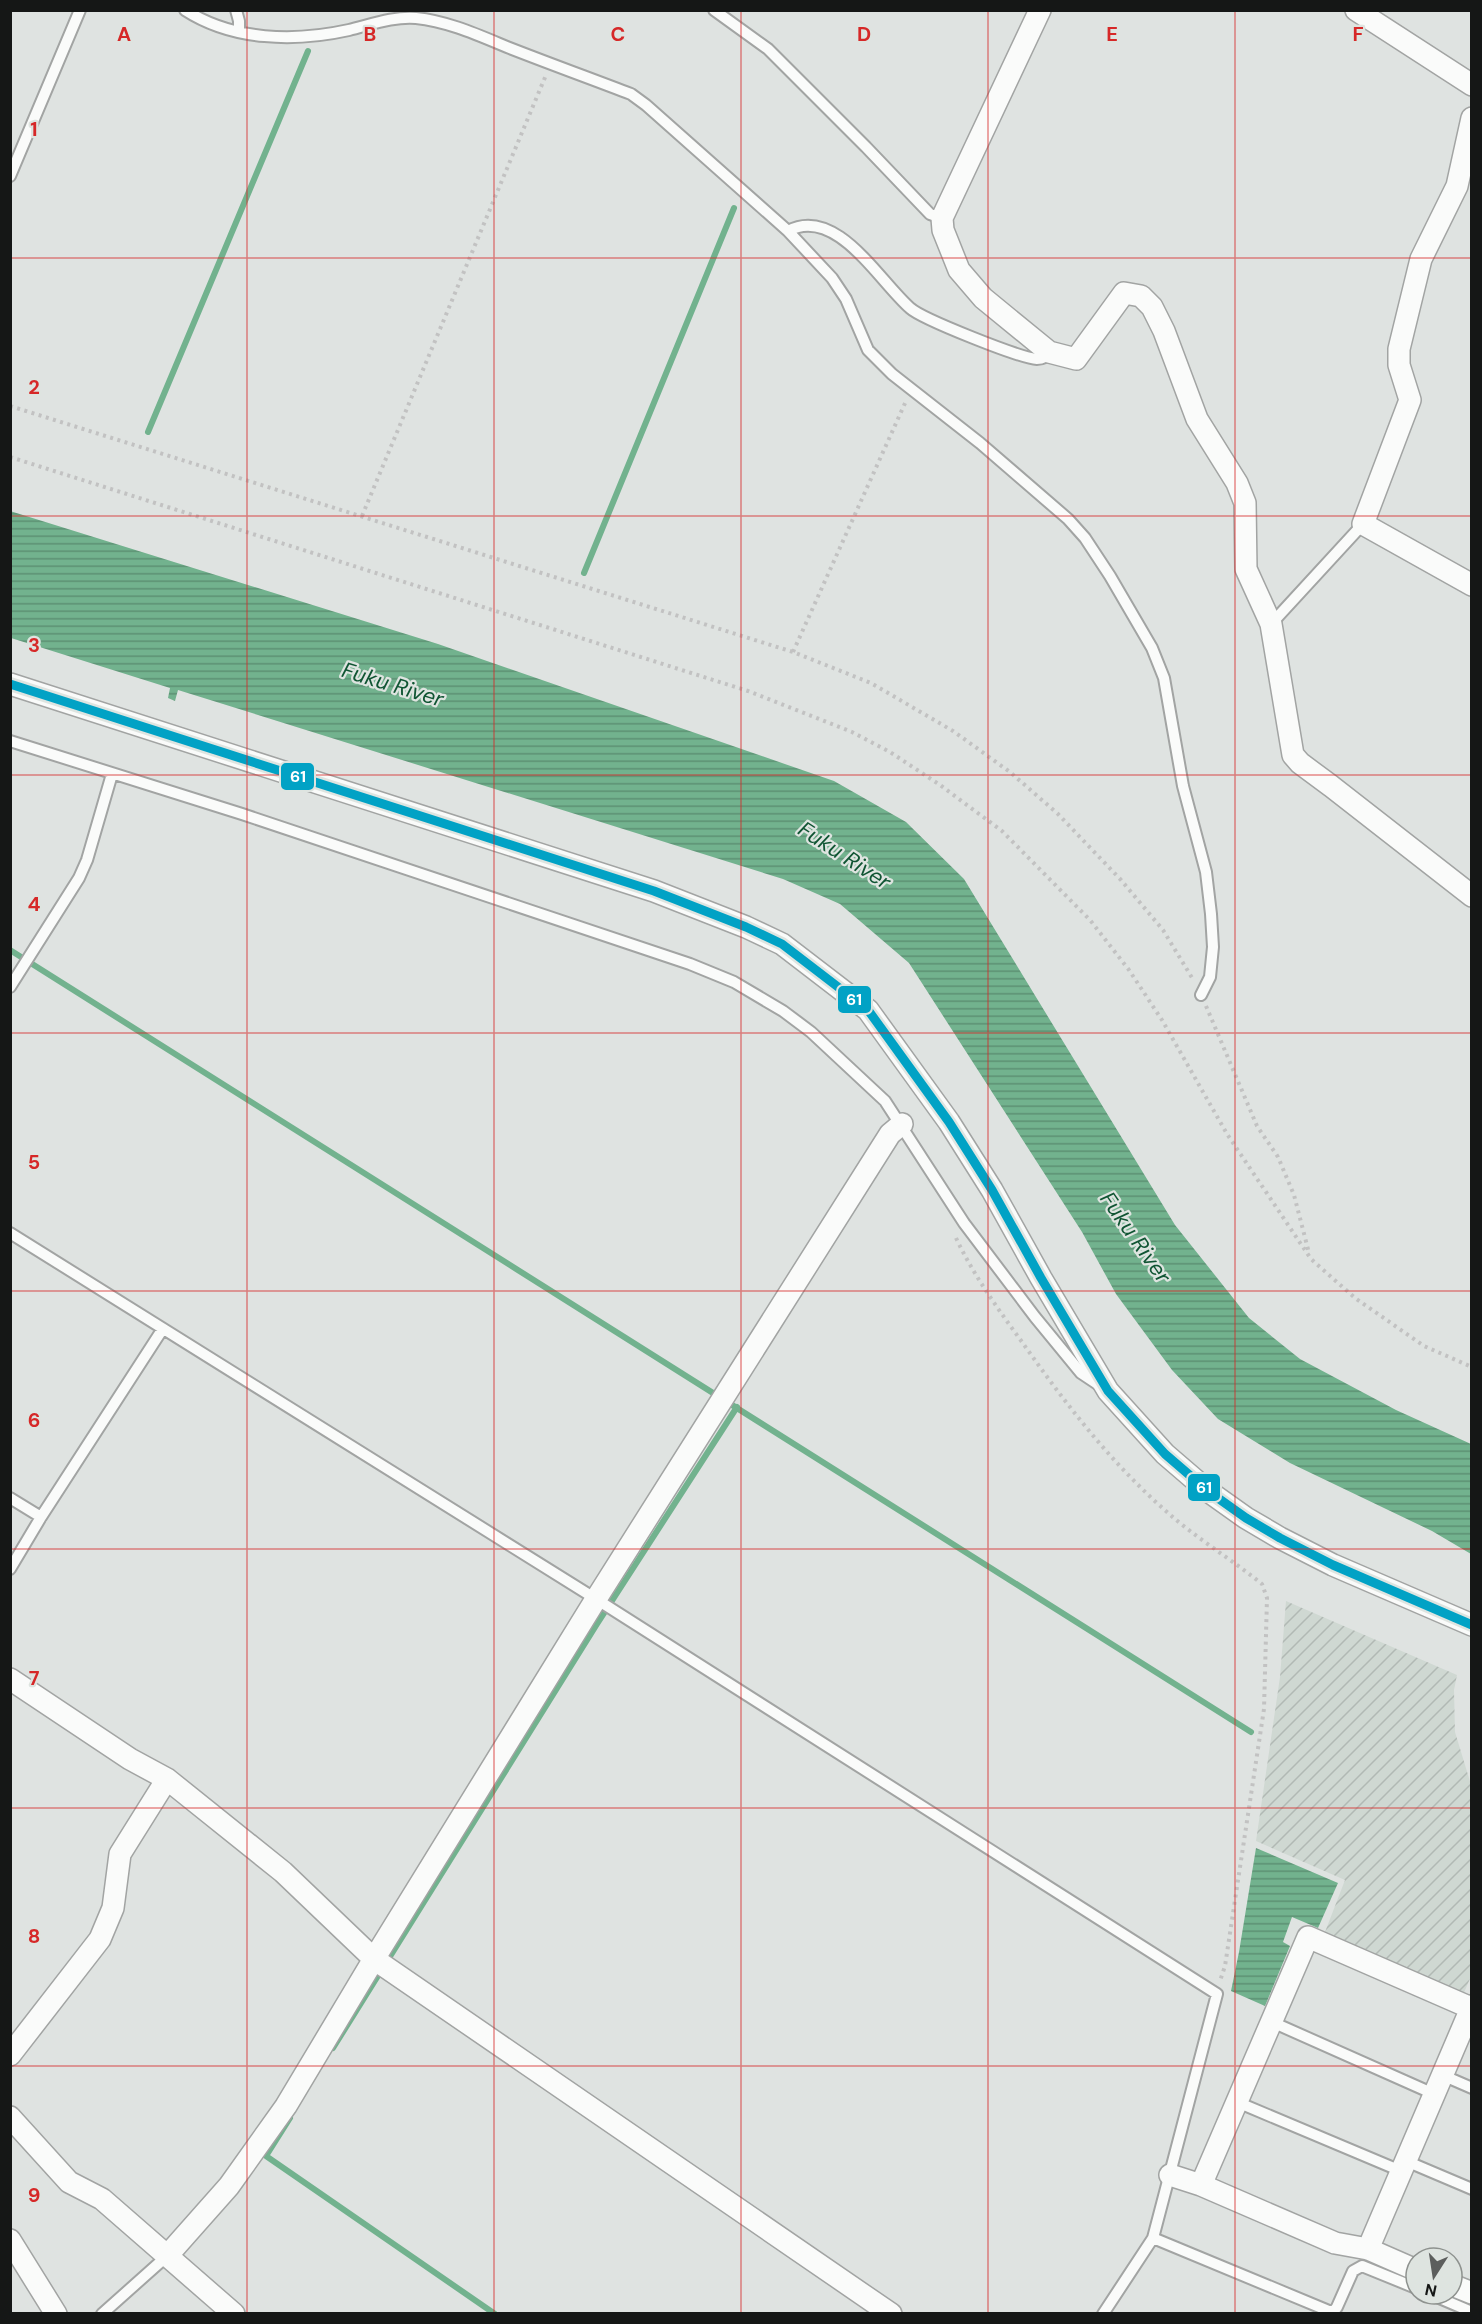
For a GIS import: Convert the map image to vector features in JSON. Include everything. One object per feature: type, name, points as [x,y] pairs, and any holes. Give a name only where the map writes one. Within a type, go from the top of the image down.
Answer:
[{"type":"street","points":[[1040,10],[942,218],[943,230],[959,270],[983,298],[1049,352],[1076,359],[1124,293],[1141,296],[1152,307],[1164,331],[1197,419],[1237,483],[1245,503],[1246,569],[1271,624],[1293,755],[1300,763],[1472,896]]},
{"type":"street","points":[[1356,10],[1472,85]]},
{"type":"street","points":[[1472,118],[1457,186],[1420,259],[1398,349],[1399,365],[1410,400],[1363,524],[1472,585]]},
{"type":"street","points":[[10,684],[654,891],[746,927],[782,944],[868,1010],[955,1132],[992,1190],[1108,1391],[1165,1454],[1208,1491],[1246,1518],[1333,1565],[1472,1626]]},
{"type":"street","points":[[166,2256],[229,2186],[286,2106],[596,1599],[890,1134],[902,1124]]},
{"type":"street","points":[[10,1679],[130,1759],[167,1779],[283,1872],[374,1959],[891,2313]]},
{"type":"street","points":[[10,2055],[100,1939],[113,1908],[120,1854],[167,1779]]},
{"type":"street","points":[[1202,2185],[1308,1937],[1471,2007],[1368,2249]]},
{"type":"street","points":[[10,2117],[69,2182],[102,2199],[234,2313]]},
{"type":"street","points":[[1170,2175],[1202,2185],[1335,2243],[1368,2249],[1404,2265]]},
{"type":"street","points":[[10,2240],[56,2313]]},
{"type":"lane","points":[[10,176],[80,10]]},
{"type":"lane","points":[[185,10],[208,22],[238,31],[278,38],[296,38],[413,17],[464,30],[631,94],[788,231],[832,278],[846,299],[868,350],[892,374],[980,443],[1068,519],[1086,538],[1152,648],[1164,678],[1183,786],[1206,872],[1213,947],[1209,977],[1202,995]]},
{"type":"lane","points":[[236,10],[238,31]]},
{"type":"lane","points":[[714,10],[768,49],[930,214],[942,218]]},
{"type":"lane","points":[[788,231],[807,224],[816,225],[833,234],[858,252],[909,307],[935,321],[1022,355],[1038,359],[1046,357],[1049,352]]},
{"type":"lane","points":[[1271,624],[1363,524]]},
{"type":"lane","points":[[10,741],[242,814],[690,964],[734,982],[783,1011],[811,1032],[885,1101],[964,1223],[1035,1317],[1081,1373],[1108,1391]]},
{"type":"lane","points":[[10,987],[79,878],[87,860],[112,774]]},
{"type":"lane","points":[[10,1233],[596,1599],[1217,1994],[1153,2238],[1103,2313]]},
{"type":"lane","points":[[10,1569],[162,1330]]},
{"type":"lane","points":[[10,1498],[41,1517]]},
{"type":"lane","points":[[1272,2022],[1438,2085],[1472,2088]]},
{"type":"lane","points":[[1237,2102],[1403,2166],[1472,2189]]},
{"type":"lane","points":[[1153,2238],[1329,2311],[1334,2311],[1338,2307],[1353,2271],[1357,2267],[1369,2268],[1404,2283]]},
{"type":"lane","points":[[102,2313],[166,2256]]},
{"type":"lane","points":[[1458,2306],[1472,2312]]},
{"type":"path","points":[[362,516],[551,64]]},
{"type":"path","points":[[793,652],[911,389]]},
{"type":"path","points":[[10,406],[793,652],[871,683],[952,731],[1010,772],[1058,814],[1121,880],[1163,930],[1202,995],[1257,1126],[1278,1157],[1294,1195],[1311,1258]]},
{"type":"path","points":[[10,457],[748,691],[852,732],[890,752],[940,785],[1002,831],[1090,920],[1129,970],[1162,1020],[1227,1134],[1311,1258],[1355,1298],[1424,1346],[1472,1367]]},
{"type":"path","points":[[951,1229],[970,1268],[1040,1368],[1099,1443],[1136,1484],[1169,1514],[1262,1584],[1267,1598],[1264,1709],[1225,1966],[1217,1994]]},
{"type":"shaded area","points":[[1286,1601],[1457,1675],[1454,1690],[1455,1732],[1472,1788],[1472,1974],[1463,1995],[1325,1932],[1345,1880],[1256,1841],[1280,1677]]},
{"type":"water","name":"Fuku River","points":[[10,511],[438,644],[834,781],[906,822],[964,879],[1175,1225],[1249,1318],[1300,1359],[1396,1410],[1471,1444],[1471,1554],[1432,1531],[1290,1463],[1218,1419],[1172,1370],[1116,1294],[1082,1232],[909,963],[840,904],[783,879],[178,690],[175,701],[168,698],[170,688],[11,638]]},
{"type":"water","points":[[1256,1848],[1338,1883],[1318,1928],[1292,1917],[1283,1942],[1290,1946],[1265,2006],[1231,1991]]},
{"type":"waterway","points":[[148,432],[308,51]]},
{"type":"waterway","points":[[584,573],[734,208]]},
{"type":"waterway","points":[[10,950],[1251,1732]]},
{"type":"waterway","points":[[333,2048],[597,1624],[737,1407]]},
{"type":"waterway","points":[[290,2118],[266,2156],[495,2314]]},
{"type":"transit line","name":"61","points":[[10,684],[654,891],[746,927],[782,944],[868,1010],[949,1122],[992,1190],[1108,1391],[1165,1454],[1208,1491],[1246,1518],[1280,1538],[1333,1565],[1472,1625]]}]
